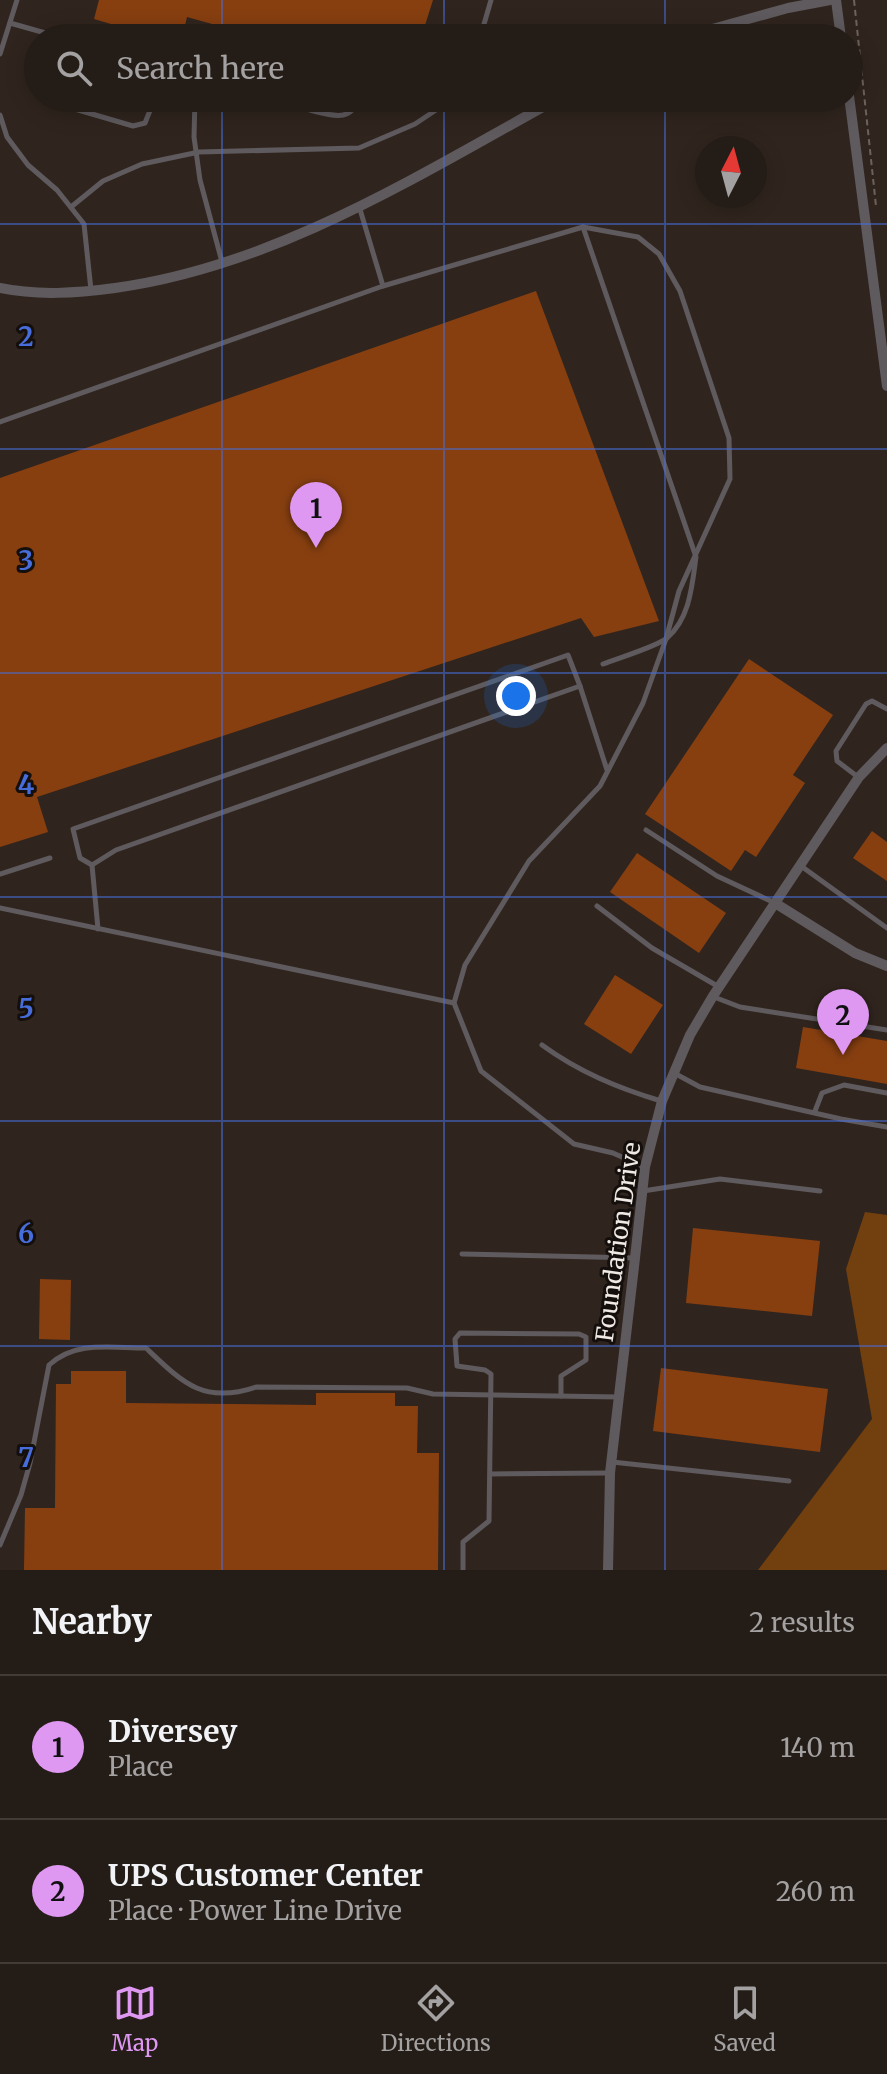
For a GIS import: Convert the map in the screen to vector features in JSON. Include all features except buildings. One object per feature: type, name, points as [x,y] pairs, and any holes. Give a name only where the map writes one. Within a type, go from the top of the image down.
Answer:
[{"type":"street","points":[[730,24],[830,0]]},
{"type":"street","points":[[836,0],[839,24]]},
{"type":"street","points":[[0,288],[40,293],[91,291],[145,284],[223,264],[359,206],[533,112]]},
{"type":"street","points":[[851,112],[887,386]]},
{"type":"street","name":"Foundation Drive","points":[[608,1570],[611,1467],[642,1191],[662,1101],[690,1035],[716,992],[859,777],[887,748]]},
{"type":"street","points":[[775,903],[855,953],[887,966]]},
{"type":"lane","points":[[0,54],[17,0]]},
{"type":"lane","points":[[484,24],[491,0]]},
{"type":"lane","points":[[10,23],[24,27]]},
{"type":"lane","points":[[85,112],[133,126],[145,123],[151,112]]},
{"type":"lane","points":[[195,112],[200,180],[223,264]]},
{"type":"lane","points":[[324,112],[344,115],[349,112]]},
{"type":"lane","points":[[71,207],[103,181],[142,164],[196,152],[359,148],[415,124],[433,112]]},
{"type":"lane","points":[[0,115],[7,137],[28,165],[57,190],[84,224],[91,291]]},
{"type":"lane","points":[[359,206],[383,286]]},
{"type":"lane","points":[[583,227],[696,557],[684,616],[666,639],[603,664]]},
{"type":"lane","points":[[0,422],[383,286],[583,227],[638,237],[659,254],[680,291],[729,438],[730,479],[679,591],[643,703],[608,771],[600,786],[529,861],[465,965],[454,1003],[481,1071],[574,1144],[613,1153],[645,1167]]},
{"type":"lane","points":[[92,865],[80,858],[73,829],[568,655],[608,771]]},
{"type":"lane","points":[[92,865],[116,850],[580,686]]},
{"type":"lane","points":[[859,777],[837,761],[836,751],[866,704],[872,701],[887,709]]},
{"type":"lane","points":[[646,830],[717,876],[775,903]]},
{"type":"lane","points":[[0,874],[50,858]]},
{"type":"lane","points":[[92,865],[98,929]]},
{"type":"lane","points":[[800,865],[887,928]]},
{"type":"lane","points":[[597,906],[652,948],[740,1007],[887,1030]]},
{"type":"lane","points":[[0,908],[454,1003]]},
{"type":"lane","points":[[542,1045],[570,1066],[621,1089],[662,1101]]},
{"type":"lane","points":[[673,1072],[700,1087],[887,1127]]},
{"type":"lane","points":[[815,1111],[822,1093],[844,1085],[887,1093]]},
{"type":"lane","points":[[642,1191],[720,1179],[820,1191]]},
{"type":"lane","points":[[462,1254],[635,1258]]},
{"type":"lane","points":[[463,1570],[463,1542],[489,1521],[492,1395],[491,1374],[485,1370],[457,1366],[455,1339],[460,1333],[579,1334],[586,1337],[586,1360],[561,1376],[561,1396]]},
{"type":"lane","points":[[0,1545],[21,1495],[30,1463],[49,1365],[61,1355],[79,1347],[146,1348],[186,1385],[211,1392],[240,1393],[256,1387],[407,1388],[433,1394],[619,1397]]},
{"type":"lane","points":[[490,1474],[611,1467],[789,1481]]},
{"type":"path","points":[[854,0],[856,24]]},
{"type":"path","points":[[863,87],[876,213]]},
{"type":"shaded area","points":[[865,1212],[887,1215],[887,1570],[758,1570],[872,1419],[846,1269]]},
{"type":"place","name":"Diversey","points":[[316,548]]},
{"type":"place","name":"UPS Customer Center","points":[[843,1055]]}]
